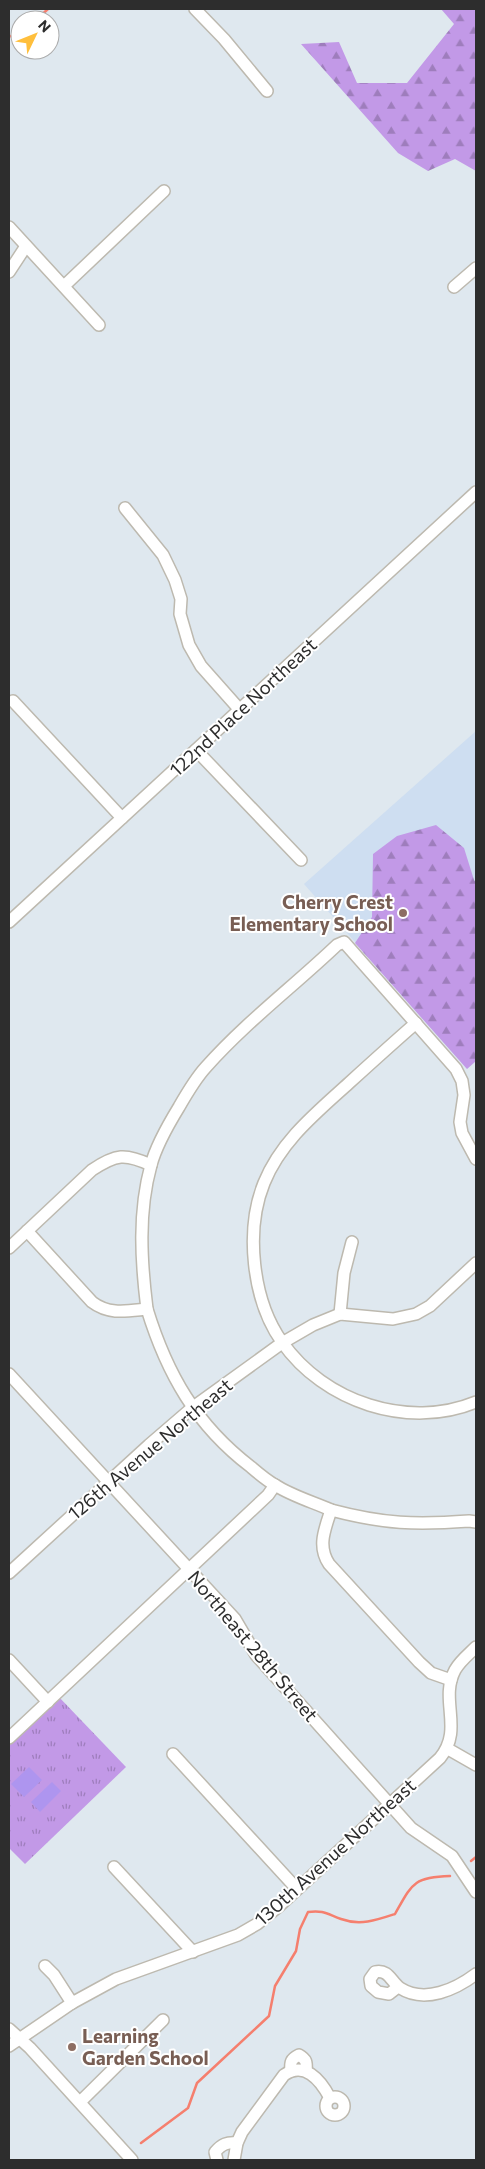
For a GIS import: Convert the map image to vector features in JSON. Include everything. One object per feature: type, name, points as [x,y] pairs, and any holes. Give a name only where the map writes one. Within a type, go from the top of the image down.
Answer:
[{"type":"street","points":[[195,9],[224,39],[267,91]]},
{"type":"street","points":[[64,286],[164,191]]},
{"type":"street","points":[[9,227],[99,325]]},
{"type":"street","points":[[9,272],[26,246]]},
{"type":"street","points":[[454,287],[476,268]]},
{"type":"street","name":"122nd Place Northeast","points":[[9,922],[475,497]]},
{"type":"street","points":[[125,508],[163,555],[175,580],[181,599],[180,614],[189,645],[201,666],[240,710]]},
{"type":"street","points":[[13,701],[122,818]]},
{"type":"street","points":[[196,750],[301,860]]},
{"type":"street","points":[[476,1159],[462,1133],[460,1122],[464,1095],[462,1081],[456,1068],[344,942],[337,945],[249,1024],[205,1068],[189,1089],[171,1120],[151,1165],[142,1215],[141,1262],[147,1309],[167,1363],[192,1408],[235,1454],[275,1486],[331,1510],[360,1518],[422,1525],[476,1522]]},
{"type":"street","points":[[416,1022],[298,1130],[279,1154],[264,1183],[258,1200],[253,1233],[254,1271],[263,1302],[282,1343],[309,1372],[351,1399],[378,1408],[402,1413],[430,1412],[464,1407],[476,1402]]},
{"type":"street","points":[[9,1248],[92,1170],[104,1162],[132,1156],[151,1165]]},
{"type":"street","points":[[27,1231],[92,1302],[102,1309],[124,1312],[147,1309]]},
{"type":"street","points":[[352,1242],[344,1273],[340,1314],[393,1319],[416,1314],[430,1306],[476,1263]]},
{"type":"street","name":"126th Avenue Northeast","points":[[9,1573],[192,1408],[282,1343],[340,1314]]},
{"type":"street","name":"Northeast 28th Street","points":[[9,1374],[235,1619],[256,1655],[411,1828],[452,1856],[476,1892]]},
{"type":"street","points":[[9,1738],[189,1570],[268,1495],[275,1486]]},
{"type":"street","points":[[331,1510],[322,1542],[322,1550],[329,1564],[418,1662],[431,1673],[451,1680]]},
{"type":"street","points":[[476,1647],[460,1663],[451,1680],[449,1694],[452,1733],[448,1749],[476,1765]]},
{"type":"street","points":[[9,1660],[48,1702]]},
{"type":"street","name":"130th Avenue Northeast","points":[[9,2046],[72,2004],[116,1979],[238,1935],[257,1924],[448,1749]]},
{"type":"street","points":[[174,1754],[297,1889]]},
{"type":"street","points":[[114,1867],[193,1952]]},
{"type":"street","points":[[45,1966],[54,1975],[72,2004]]},
{"type":"street","points":[[398,1987],[414,1993],[444,1992],[461,1985],[476,1974]]},
{"type":"street","points":[[80,2102],[163,2020]]},
{"type":"street","points":[[9,2028],[132,2160]]},
{"type":"street","points":[[234,2160],[237,2143],[242,2132],[279,2082],[298,2070],[330,2098]]},
{"type":"street","points":[[217,2160],[215,2152],[221,2145],[229,2142],[237,2143]]},
{"type":"shaded area","name":"Cherry Crest Elementary School","points":[[476,731],[476,1061],[467,1069],[304,884]]},
{"type":"shaded area","points":[[29,1767],[42,1780],[24,1797],[11,1784]]},
{"type":"shaded area","points":[[52,1782],[61,1791],[40,1812],[31,1802]]},
{"type":"green space","points":[[441,9],[476,9],[476,171],[455,159],[428,171],[398,153],[301,44],[339,42],[357,83],[407,83],[454,24]]},
{"type":"green space","name":"Cherry Crest Elementary School","points":[[436,825],[464,848],[476,883],[476,1061],[467,1069],[355,943],[372,917],[373,854],[397,836]]},
{"type":"green space","points":[[57,1695],[126,1767],[25,1864],[9,1848],[9,1741]]},
{"type":"waterway","points":[[471,1861],[476,1857]]},
{"type":"waterway","points":[[141,2143],[188,2108],[197,2083],[269,2016],[275,1986],[296,1951],[300,1929],[308,1912],[322,1912],[355,1922],[375,1920],[395,1914],[415,1884],[428,1878],[450,1876]]},
{"type":"place","name":"Cherry Crest Elementary School","points":[[403,913]]},
{"type":"place","name":"Learning Garden School","points":[[72,2047]]}]
